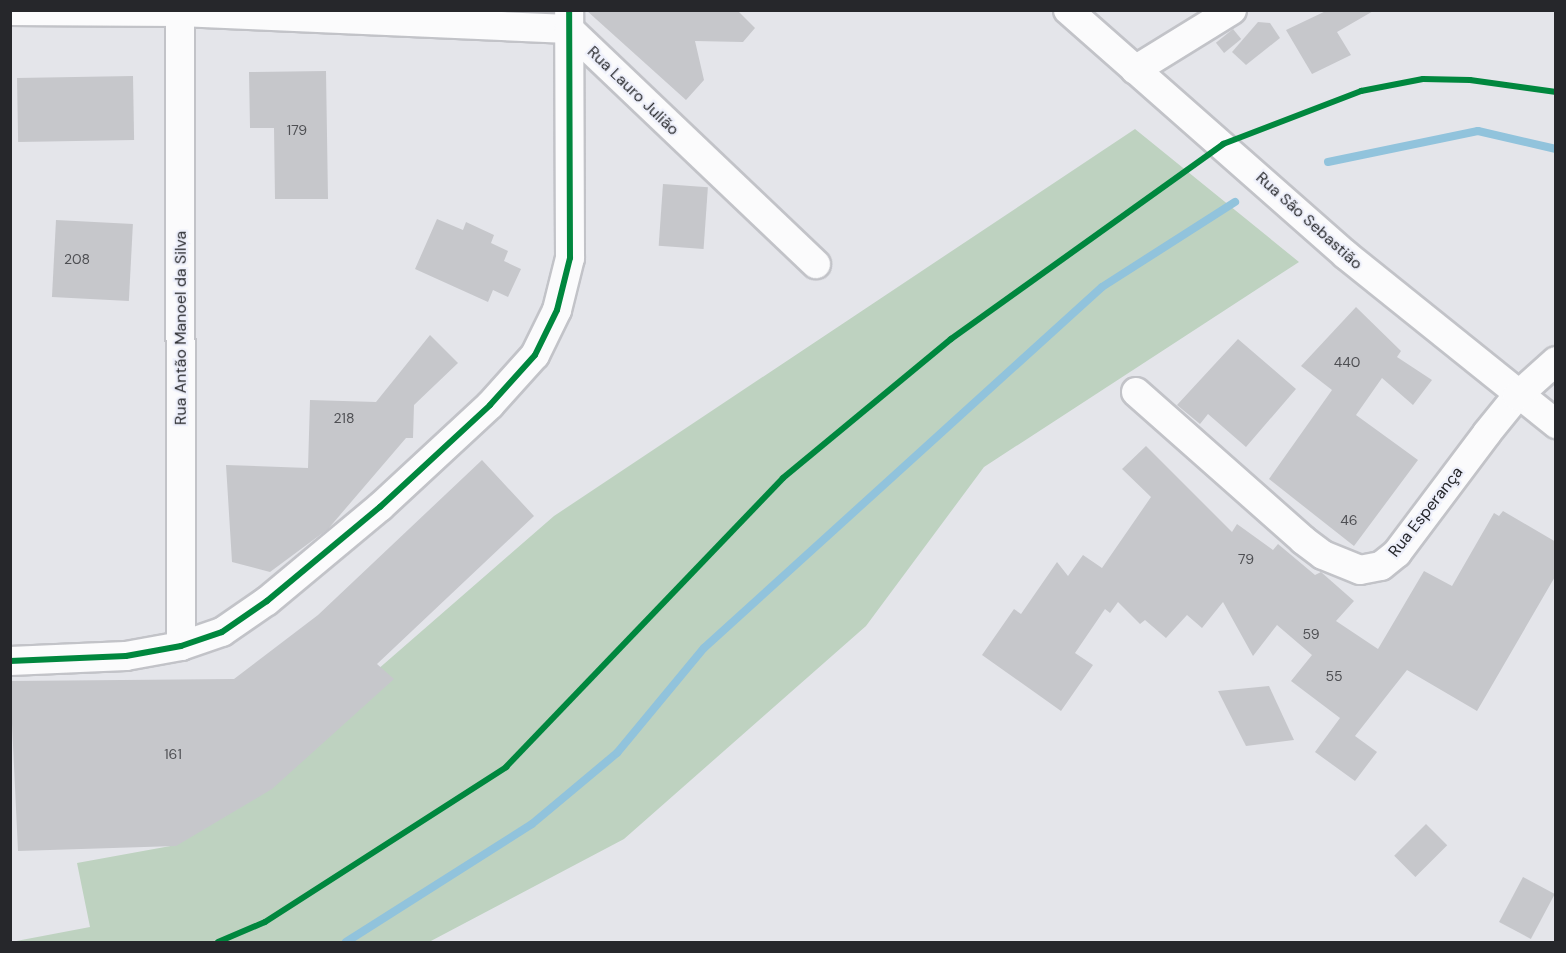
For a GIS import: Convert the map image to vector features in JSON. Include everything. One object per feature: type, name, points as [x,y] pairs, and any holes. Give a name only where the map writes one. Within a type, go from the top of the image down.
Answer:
[{"type":"street","name":"Rua São Sebastião","points":[[1068,10],[1346,255],[1517,396],[1556,424]]},
{"type":"street","points":[[1135,70],[1232,10]]},
{"type":"street","points":[[10,11],[180,11],[569,20],[570,258],[557,310],[535,355],[465,429],[297,577],[241,620],[181,646],[126,656],[10,661]]},
{"type":"street","name":"Rua Antão Manoel da Silva","points":[[180,11],[181,646]]},
{"type":"street","name":"Rua Lauro Julião","points":[[569,20],[816,264]]},
{"type":"street","name":"Rua Esperança","points":[[1136,392],[1303,540],[1323,555],[1360,570],[1382,567],[1397,553],[1517,396],[1556,360]]},
{"type":"green space","points":[[1135,129],[1299,262],[984,467],[866,626],[624,839],[429,942],[11,942],[90,927],[77,863],[176,845],[554,516]]},
{"type":"building","points":[[586,10],[737,10],[755,28],[743,42],[695,41],[704,80],[686,100]]},
{"type":"building","points":[[1328,10],[1375,10],[1337,32],[1351,55],[1312,74],[1286,30]]},
{"type":"building","points":[[1258,22],[1270,23],[1280,38],[1246,65],[1232,52]]},
{"type":"building","points":[[1233,29],[1241,39],[1224,53],[1216,43]]},
{"type":"building","points":[[326,71],[328,199],[275,199],[274,128],[250,128],[249,72]]},
{"type":"building","points":[[133,76],[134,140],[18,142],[17,78]]},
{"type":"building","points":[[663,184],[708,187],[704,249],[659,246]]},
{"type":"building","points":[[437,219],[463,230],[466,222],[494,235],[491,243],[508,251],[504,261],[521,269],[508,297],[493,290],[488,302],[415,269]]},
{"type":"building","points":[[56,220],[133,224],[129,301],[52,297]]},
{"type":"building","points":[[1356,307],[1401,351],[1397,357],[1432,380],[1413,405],[1382,378],[1356,415],[1418,460],[1354,546],[1269,479],[1332,390],[1301,366]]},
{"type":"building","points":[[430,335],[458,363],[414,405],[413,438],[406,438],[328,529],[270,572],[232,562],[226,465],[308,468],[310,400],[376,402]]},
{"type":"building","points":[[1238,339],[1296,389],[1246,447],[1208,414],[1200,424],[1177,405]]},
{"type":"building","points":[[1146,446],[1232,532],[1237,524],[1273,550],[1278,544],[1315,575],[1321,572],[1354,601],[1336,621],[1378,649],[1424,571],[1452,586],[1494,513],[1499,516],[1503,511],[1556,542],[1556,575],[1477,711],[1407,670],[1355,736],[1377,752],[1355,781],[1315,752],[1340,718],[1291,681],[1312,655],[1277,625],[1253,656],[1223,602],[1202,628],[1187,615],[1166,638],[1145,620],[1140,624],[1118,602],[1110,613],[1105,609],[1075,653],[1093,665],[1061,711],[982,655],[1014,609],[1021,614],[1057,562],[1068,576],[1083,555],[1102,568],[1151,497],[1122,469]]},
{"type":"building","points":[[482,460],[534,516],[377,664],[394,679],[272,789],[176,846],[18,851],[10,681],[234,679],[318,615]]},
{"type":"building","points":[[1269,686],[1294,740],[1246,746],[1218,691]]},
{"type":"building","points":[[1426,824],[1447,845],[1415,877],[1394,856]]},
{"type":"building","points":[[1523,877],[1555,894],[1531,939],[1499,922]]},
{"type":"waterway","points":[[1328,162],[1478,131],[1556,149]]},
{"type":"waterway","points":[[346,942],[532,824],[617,753],[704,648],[1102,287],[1235,202]]},
{"type":"cycle path","points":[[10,661],[126,656],[181,646],[222,632],[267,601],[380,507],[490,405],[535,355],[557,310],[570,258],[569,10]]},
{"type":"cycle path","points":[[218,942],[265,922],[506,767],[783,478],[951,339],[1223,144],[1361,91],[1423,79],[1470,80],[1556,92]]}]
